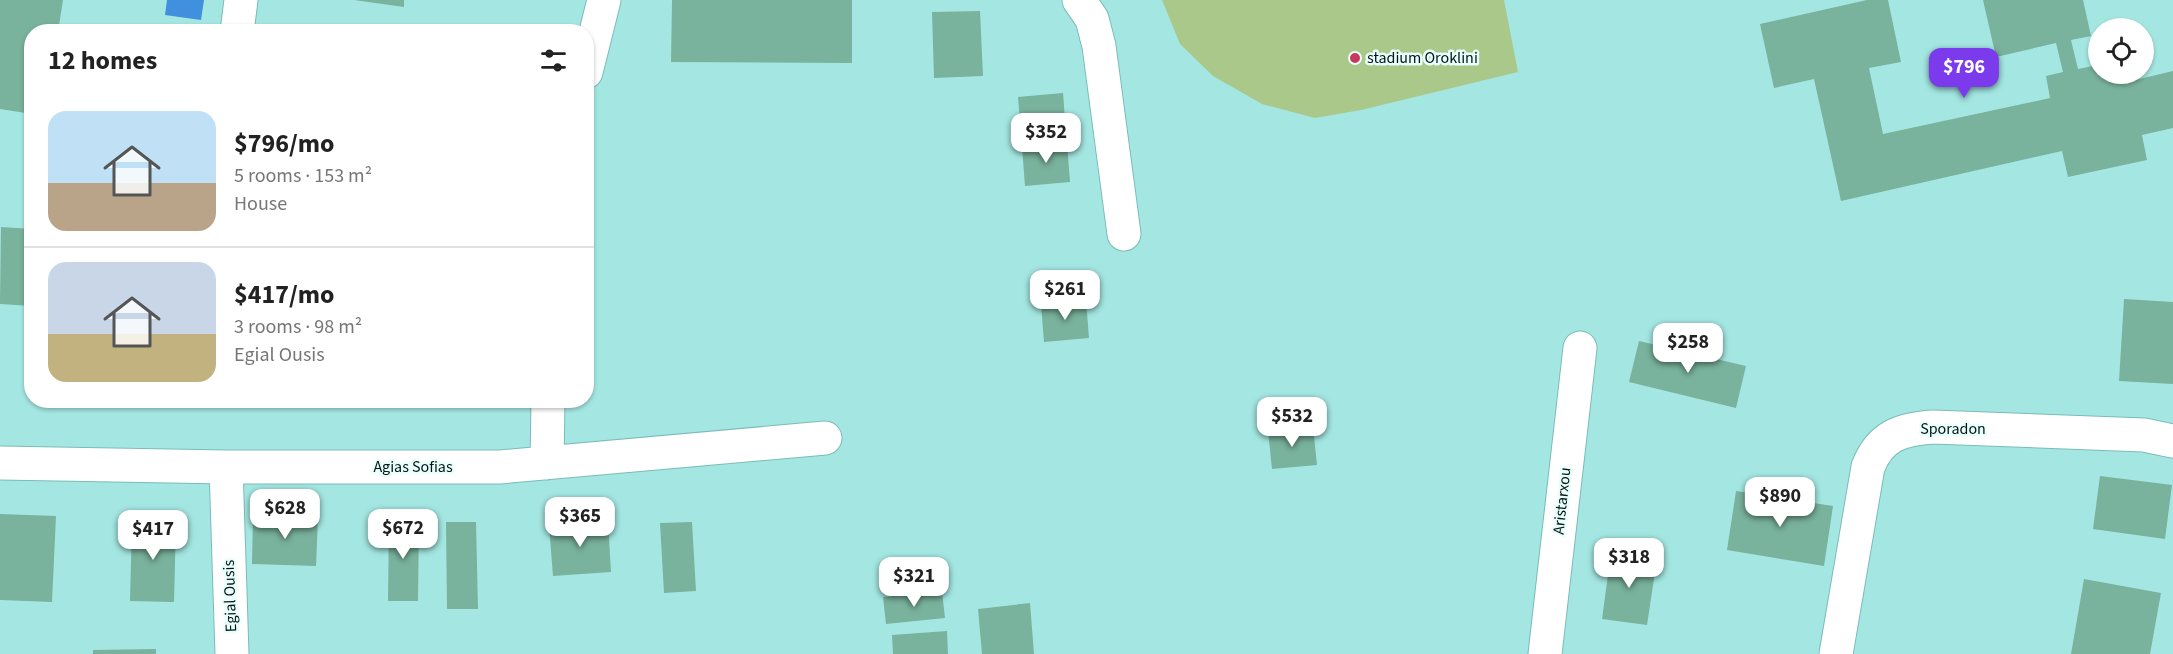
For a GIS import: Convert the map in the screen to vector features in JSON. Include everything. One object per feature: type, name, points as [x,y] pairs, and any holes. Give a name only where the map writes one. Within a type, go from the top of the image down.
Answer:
[{"type":"street","points":[[238,24],[241,0]]},
{"type":"street","points":[[594,38],[603,0]]},
{"type":"street","points":[[1079,0],[1092,19],[1099,46],[1124,234]]},
{"type":"street","name":"Aristarxou","points":[[1545,654],[1580,348]]},
{"type":"street","points":[[547,463],[548,408]]},
{"type":"street","name":"Sporadon","points":[[1836,654],[1868,467],[1878,448],[1895,435],[1907,430],[1934,427],[2144,435],[2173,441]]},
{"type":"street","name":"Agias Sofias","points":[[0,463],[226,467],[500,467],[825,438]]},
{"type":"street","name":"Egial Ousis","points":[[226,467],[232,654]]},
{"type":"green space","name":"stadium Oroklini","points":[[1162,0],[1504,0],[1518,72],[1361,110],[1315,118],[1262,104],[1213,76],[1180,44]]},
{"type":"water","points":[[167,0],[204,0],[201,20],[165,15]]},
{"type":"building","points":[[0,0],[63,0],[59,24],[24,24],[24,113],[0,109]]},
{"type":"building","points":[[354,0],[404,0],[404,7]]},
{"type":"building","points":[[672,0],[852,0],[852,63],[671,62]]},
{"type":"building","points":[[1867,0],[1888,0],[1901,62],[1869,68],[1883,134],[2050,98],[2046,76],[2063,72],[2056,43],[1996,57],[1983,0],[2083,0],[2088,22],[2088,37],[2071,40],[2078,69],[2088,67],[2088,84],[2154,84],[2154,76],[2173,71],[2173,128],[2142,135],[2147,160],[2068,177],[2062,151],[1841,201],[1814,79],[1774,88],[1760,24]]},
{"type":"building","points":[[980,11],[983,76],[934,78],[932,12]]},
{"type":"building","points":[[1063,93],[1066,132],[1021,135],[1018,97]]},
{"type":"building","points":[[1067,143],[1070,182],[1025,186],[1022,147]]},
{"type":"building","points":[[1,227],[24,228],[24,306],[0,304]]},
{"type":"building","points":[[2124,299],[2173,302],[2173,384],[2119,381]]},
{"type":"building","points":[[1086,300],[1089,338],[1044,342],[1041,304]]},
{"type":"building","points":[[1639,341],[1746,366],[1736,408],[1629,382]]},
{"type":"building","points":[[1313,427],[1317,465],[1272,469],[1268,431]]},
{"type":"building","points":[[2100,476],[2172,485],[2165,539],[2093,529]]},
{"type":"building","points":[[1736,491],[1833,506],[1824,566],[1727,550]]},
{"type":"building","points":[[0,514],[56,516],[52,602],[0,600]]},
{"type":"building","points":[[253,515],[318,517],[316,566],[252,564]]},
{"type":"building","points":[[389,519],[419,520],[418,601],[388,601]]},
{"type":"building","points":[[608,520],[611,572],[553,576],[549,525]]},
{"type":"building","points":[[132,521],[176,522],[174,602],[130,601]]},
{"type":"building","points":[[446,522],[476,522],[478,609],[447,609]]},
{"type":"building","points":[[692,522],[696,591],[664,593],[660,523]]},
{"type":"building","points":[[1611,553],[1657,559],[1647,625],[1602,619]]},
{"type":"building","points":[[2084,579],[2161,593],[2150,654],[2071,654]]},
{"type":"building","points":[[942,591],[945,618],[886,624],[883,597]]},
{"type":"building","points":[[1030,603],[1034,654],[982,654],[978,609]]},
{"type":"building","points":[[947,631],[948,654],[893,654],[892,635]]},
{"type":"building","points":[[156,649],[156,654],[93,654],[93,650]]},
{"type":"place","name":"stadium Oroklini","points":[[1355,58]]}]
